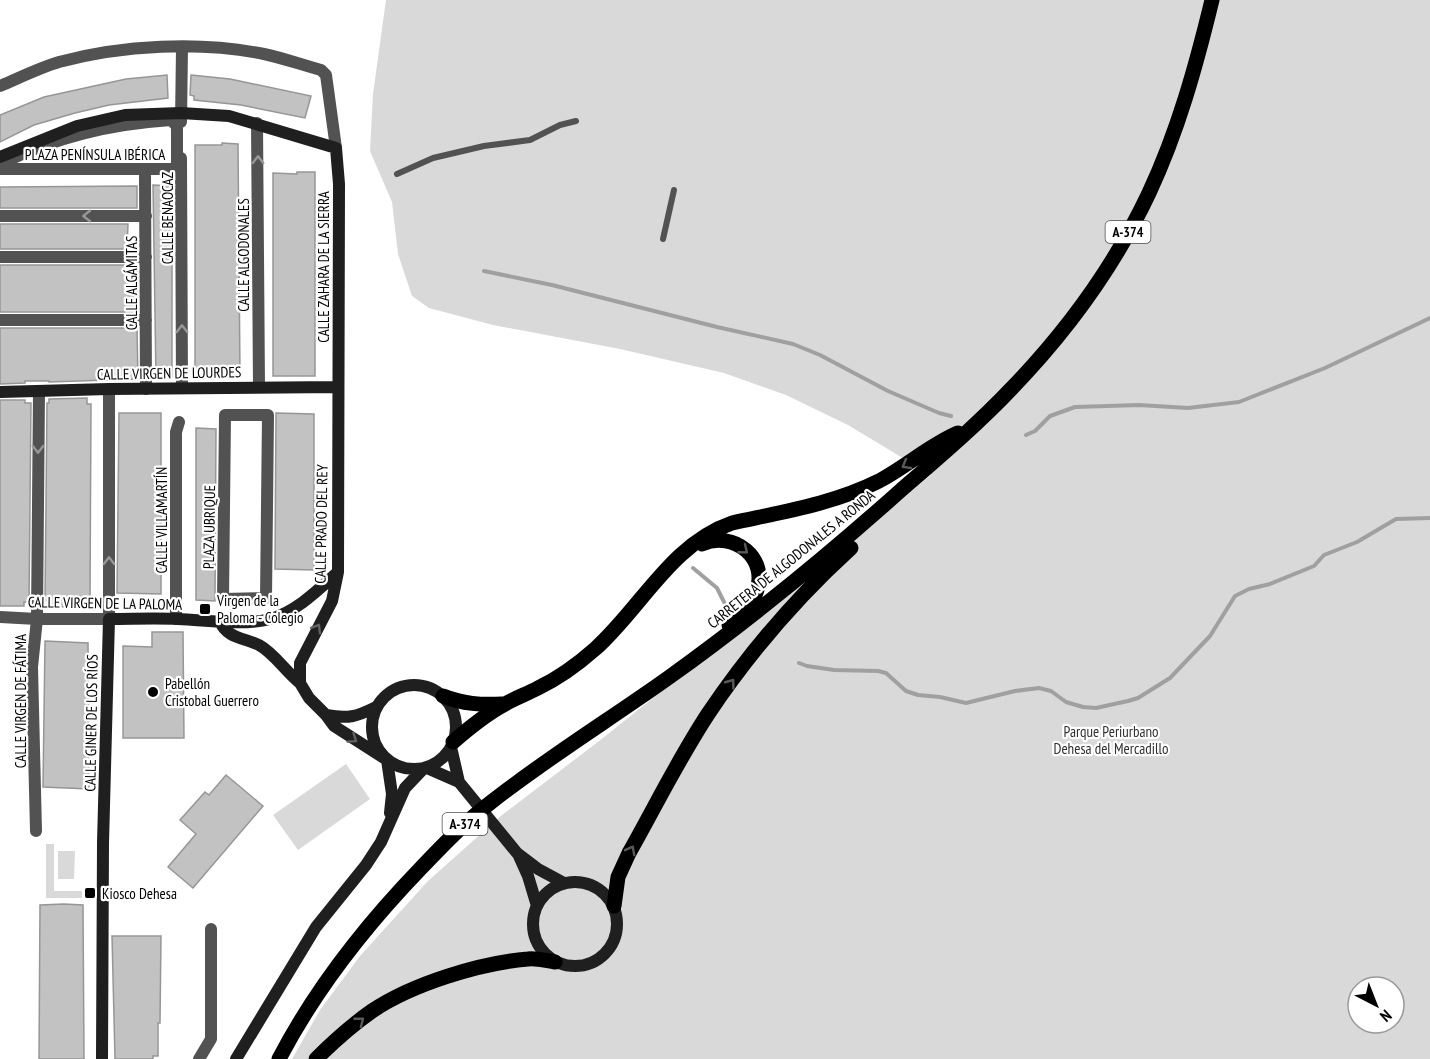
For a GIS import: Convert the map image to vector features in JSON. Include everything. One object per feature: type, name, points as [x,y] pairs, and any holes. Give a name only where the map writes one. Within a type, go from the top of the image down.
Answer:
[{"type":"main road","name":"CARRETERA DE ALGODONALES A RONDA","points":[[279,1059],[316,997],[349,950],[381,911],[450,838],[492,801],[710,648],[772,600],[879,510],[975,425],[1018,383],[1065,328],[1095,287],[1128,233],[1161,165],[1193,78],[1212,0]]},
{"type":"main road","points":[[452,745],[477,721],[505,703],[539,688],[569,670],[595,649],[665,570],[702,537],[732,523],[843,497],[879,481],[944,439],[975,425]]},
{"type":"main road","points":[[614,906],[618,877],[629,853],[708,714],[794,602],[853,546],[879,510]]},
{"type":"main road","points":[[690,548],[722,539],[734,542],[745,548],[753,557],[758,569],[759,581],[750,604],[710,648]]},
{"type":"main road","points":[[443,696],[481,705],[505,703]]},
{"type":"main road","points":[[316,1059],[333,1042],[373,1011],[419,988],[477,968],[530,958],[555,962]]},
{"type":"street","points":[[0,86],[58,63],[115,52],[162,47],[222,49],[264,54],[321,70],[326,75],[336,148]]},
{"type":"street","name":"CALLE BENAOCAZ","points":[[182,48],[182,388]]},
{"type":"street","name":"PLAZA PENÍNSULA IBÉRICA","points":[[0,157],[76,126],[125,115],[181,113],[229,116],[336,148]]},
{"type":"street","name":"PLAZA PENÍNSULA IBÉRICA","points":[[171,120],[177,126],[177,166],[175,169],[0,166],[31,151],[91,130],[171,120]]},
{"type":"street","name":"CALLE ALGODONALES","points":[[257,123],[259,387]]},
{"type":"street","name":"CALLE ZAHARA DE LA SIERRA","points":[[336,148],[339,184],[338,387]]},
{"type":"street","name":"PLAZA PENÍNSULA IBÉRICA","points":[[0,175],[145,176],[181,174]]},
{"type":"street","name":"CALLE ALGÁMITAS","points":[[145,176],[146,389]]},
{"type":"street","points":[[0,216],[146,216]]},
{"type":"street","points":[[0,257],[146,257]]},
{"type":"street","points":[[0,320],[146,320]]},
{"type":"street","name":"CALLE VIRGEN DE LOURDES","points":[[0,392],[338,387]]},
{"type":"street","name":"CALLE PRADO DEL REY","points":[[300,682],[300,663],[303,654],[332,601],[338,572],[338,387]]},
{"type":"street","name":"CALLE GINER DE LOS RÍOS","points":[[102,1059],[110,389]]},
{"type":"street","name":"CALLE VIRGEN DE FÁTIMA","points":[[36,831],[29,667],[37,619],[39,391]]},
{"type":"street","name":"PLAZA UBRIQUE","points":[[225,414],[268,415],[266,598],[223,599],[225,414]]},
{"type":"street","name":"CALLE VILLAMARTÍN","points":[[176,619],[176,432],[179,422]]},
{"type":"street","name":"CALLE VIRGEN DE LA PALOMA","points":[[1,619],[261,621],[278,616],[302,603],[338,572]]},
{"type":"street","points":[[220,621],[231,635],[263,647],[300,682],[309,698],[326,715],[333,726],[404,768],[425,768],[462,786],[518,853],[538,869],[564,883]]},
{"type":"street","points":[[236,1059],[311,934],[366,865],[381,842],[405,788],[425,768],[437,763],[452,745],[456,730],[451,706],[443,696],[426,687],[407,685],[389,693],[376,707],[358,717],[342,718],[326,715]]},
{"type":"street","points":[[376,707],[371,720],[371,734],[376,747],[386,759],[392,794],[390,818]]},
{"type":"street","points":[[452,745],[462,786]]},
{"type":"street","points":[[518,853],[537,906]]},
{"type":"street","points":[[579,882],[593,885],[605,894],[614,906],[618,919],[613,945],[604,956],[593,963],[568,966],[555,962],[537,944],[533,931],[533,918],[537,906],[544,896],[564,883],[579,882]]},
{"type":"street","points":[[199,1059],[211,1039],[211,929]]},
{"type":"lane","points":[[397,174],[433,158],[484,146],[530,140],[560,125],[576,121]]},
{"type":"lane","points":[[663,240],[674,190]]},
{"type":"green space","name":"Parque Periurbano Dehesa del Mercadillo","points":[[386,0],[1430,0],[1430,1059],[292,1059],[320,1010],[360,956],[428,881],[502,815],[603,738],[931,475],[848,425],[786,395],[724,373],[620,349],[493,325],[429,308],[412,296],[398,254],[392,202],[370,151],[373,94]]},
{"type":"green space","points":[[346,764],[370,799],[298,850],[273,815]]},
{"type":"green space","points":[[46,844],[54,844],[54,891],[82,891],[82,898],[46,898]]},
{"type":"green space","points":[[58,851],[75,851],[74,879],[58,879]]},
{"type":"building","points":[[167,75],[168,98],[109,105],[75,113],[34,125],[0,142],[0,115],[44,97],[126,79]]},
{"type":"building","points":[[191,75],[230,79],[311,96],[305,118],[241,105],[194,100],[194,96],[190,95]]},
{"type":"building","points":[[222,143],[238,144],[240,375],[195,376],[195,145],[222,145]]},
{"type":"building","points":[[297,172],[315,172],[315,376],[273,376],[273,173],[297,174]]},
{"type":"building","points":[[153,185],[172,186],[172,377],[156,379]]},
{"type":"building","points":[[137,186],[137,208],[0,208],[0,187]]},
{"type":"building","points":[[0,224],[128,224],[127,249],[0,249]]},
{"type":"building","points":[[0,265],[137,265],[137,312],[0,312]]},
{"type":"building","points":[[0,328],[137,328],[138,379],[25,381],[25,383],[0,384]]},
{"type":"building","points":[[87,398],[87,404],[91,404],[90,603],[84,603],[84,608],[49,606],[50,601],[45,601],[47,403],[49,399]]},
{"type":"building","points":[[0,400],[25,400],[25,403],[31,403],[29,602],[24,602],[24,606],[0,606]]},
{"type":"building","points":[[119,413],[161,413],[161,594],[117,593]]},
{"type":"building","points":[[276,413],[314,414],[314,570],[275,569]]},
{"type":"building","points":[[196,428],[216,429],[215,601],[196,600]]},
{"type":"building","name":"Pabellón Cristobal Guerrero","points":[[152,632],[183,632],[184,738],[123,738],[123,646],[152,647]]},
{"type":"building","points":[[45,641],[88,643],[89,789],[43,787]]},
{"type":"building","points":[[226,775],[263,806],[193,888],[168,867],[196,834],[180,820],[205,792],[209,795]]},
{"type":"building","points":[[40,905],[83,905],[84,1059],[39,1059]]},
{"type":"building","points":[[112,936],[161,936],[158,1056],[153,1056],[153,1059],[115,1059]]},
{"type":"waterway","points":[[484,271],[552,285],[793,344],[820,355],[888,391],[951,416]]},
{"type":"waterway","points":[[1026,435],[1035,431],[1050,416],[1075,407],[1139,405],[1188,408],[1239,402],[1325,368],[1430,318]]},
{"type":"waterway","points":[[799,663],[834,670],[878,671],[886,673],[906,691],[966,703],[1015,691],[1039,688],[1051,691],[1066,702],[1083,707],[1096,708],[1128,701],[1138,698],[1170,678],[1210,636],[1235,596],[1314,566],[1324,555],[1357,542],[1396,519],[1430,518]]},
{"type":"waterway","points":[[693,568],[717,588],[727,608]]},
{"type":"place","name":"Virgen de la Paloma - Colegio","points":[[205,609]]},
{"type":"place","name":"Pabellón Cristobal Guerrero","points":[[153,692]]},
{"type":"place","name":"Kiosco Dehesa","points":[[90,893]]}]
